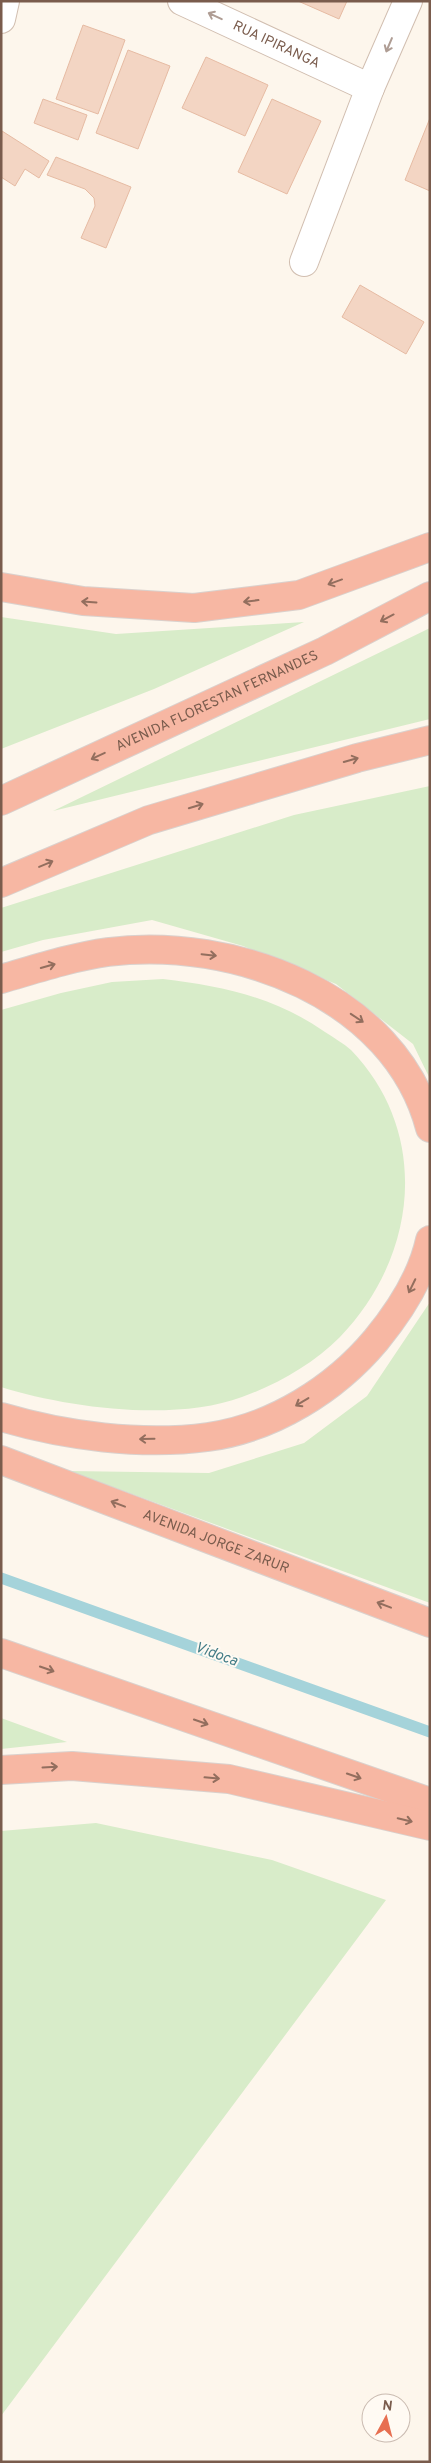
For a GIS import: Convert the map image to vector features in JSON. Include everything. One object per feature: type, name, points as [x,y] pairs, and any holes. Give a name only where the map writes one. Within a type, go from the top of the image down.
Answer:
[{"type":"highway","points":[[1,587],[83,601],[194,608],[299,595],[430,547]]},
{"type":"highway","name":"AVENIDA FLORESTAN FERNANDES","points":[[1,801],[325,651],[430,596]]},
{"type":"highway","points":[[1,883],[149,820],[358,758],[430,740]]},
{"type":"highway","points":[[1,979],[53,964],[108,952],[164,950],[219,956],[273,971],[323,995],[369,1026],[392,1052],[412,1080],[426,1112],[430,1128]]},
{"type":"highway","points":[[1,1417],[76,1435],[142,1440],[209,1437],[251,1426],[290,1409],[328,1386],[360,1358],[388,1325],[411,1288],[430,1240]]},
{"type":"highway","name":"AVENIDA JORGE ZARUR","points":[[1,1460],[430,1623]]},
{"type":"highway","points":[[1,1653],[430,1802]]},
{"type":"highway","points":[[1,1770],[72,1766],[229,1779],[430,1826]]},
{"type":"street","points":[[1,19],[5,1]]},
{"type":"street","name":"RUA IPIRANGA","points":[[182,1],[370,88]]},
{"type":"street","points":[[304,262],[370,88],[408,1]]},
{"type":"green space","points":[[1,617],[116,634],[304,622],[154,689],[1,749]]},
{"type":"green space","points":[[430,628],[430,719],[53,811]]},
{"type":"green space","points":[[430,786],[430,1079],[413,1044],[336,984],[243,946],[152,920],[43,940],[1,952],[1,908],[294,815]]},
{"type":"green space","points":[[163,979],[206,985],[247,995],[287,1010],[348,1047],[377,1083],[394,1118],[403,1156],[405,1194],[399,1232],[386,1270],[366,1305],[330,1347],[294,1372],[269,1386],[242,1397],[215,1405],[186,1409],[121,1409],[57,1401],[1,1387],[1,1010],[61,993],[112,982]]},
{"type":"green space","points":[[430,1302],[430,1603],[69,1471],[209,1473],[304,1443],[367,1396]]},
{"type":"green space","points":[[1,1718],[67,1742],[1,1749]]},
{"type":"green space","points":[[96,1823],[272,1860],[386,1900],[1,2416],[1,1831]]},
{"type":"building","points":[[298,1],[347,1],[339,19]]},
{"type":"building","points":[[83,25],[125,40],[98,114],[56,99]]},
{"type":"building","points":[[128,50],[170,66],[138,149],[96,133]]},
{"type":"building","points":[[206,57],[268,85],[245,136],[182,108]]},
{"type":"building","points":[[43,99],[87,115],[78,140],[34,123]]},
{"type":"building","points":[[272,99],[321,121],[287,194],[238,172]]},
{"type":"building","points":[[430,118],[430,191],[405,180]]},
{"type":"building","points":[[2,131],[49,161],[39,178],[25,169],[15,186],[1,177]]},
{"type":"building","points":[[56,157],[131,187],[106,248],[81,238],[95,206],[94,198],[85,189],[47,175]]},
{"type":"building","points":[[360,285],[424,322],[406,354],[342,317]]},
{"type":"waterway","name":"Vidoca","points":[[1,1578],[430,1732]]}]
